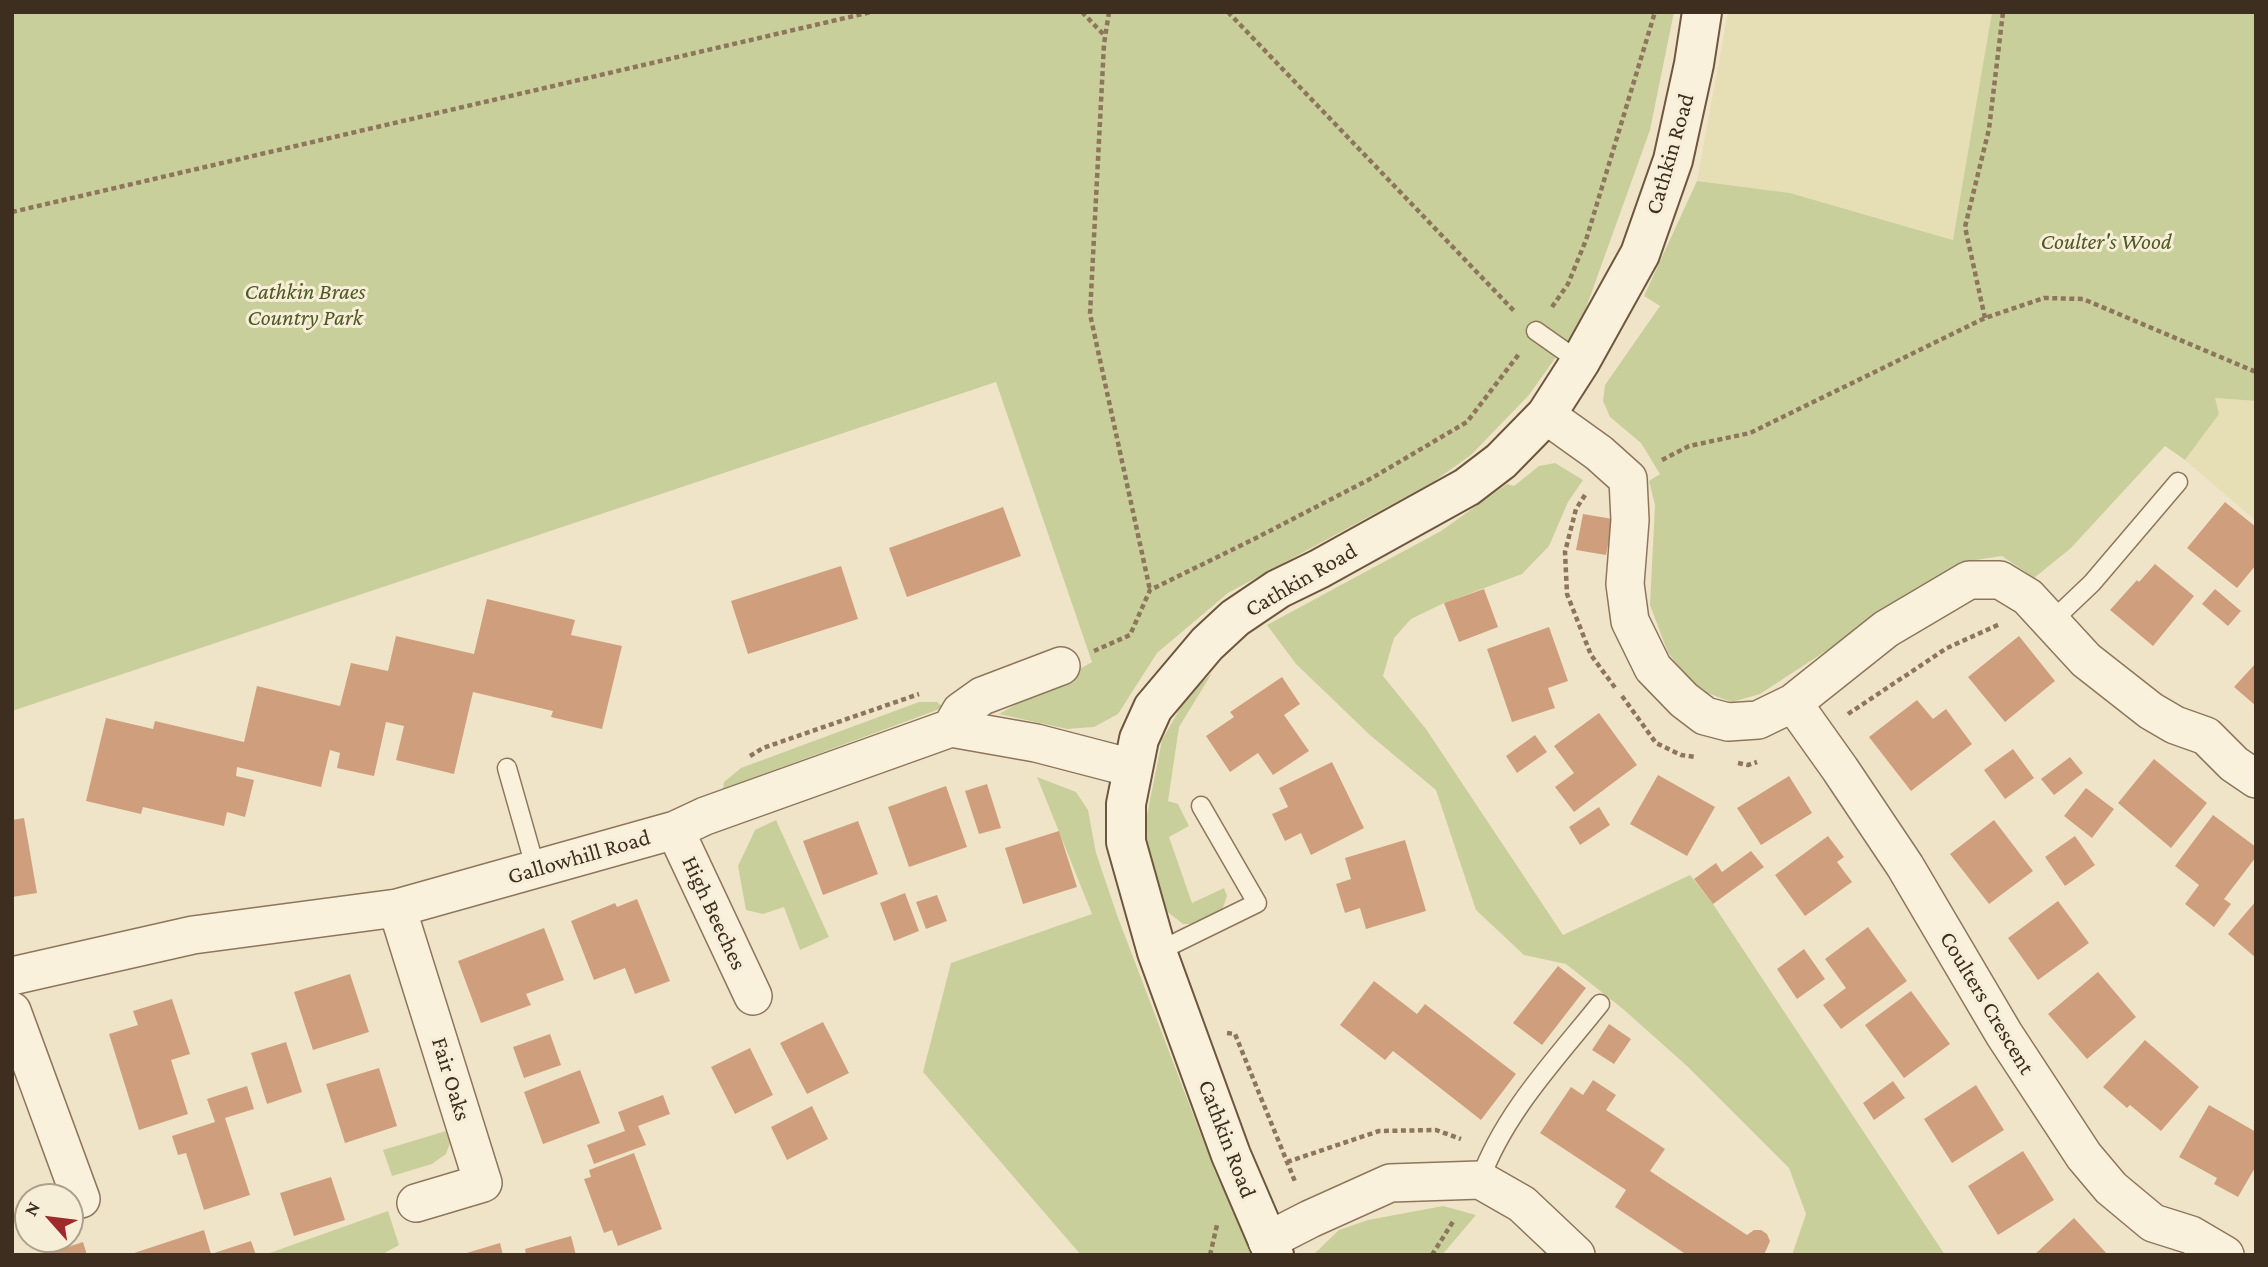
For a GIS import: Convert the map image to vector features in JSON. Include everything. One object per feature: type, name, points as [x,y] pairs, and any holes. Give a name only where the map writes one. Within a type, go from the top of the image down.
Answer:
[{"type":"main road","name":"Cathkin Road","points":[[1271,1248],[1231,1155],[1157,952],[1126,842],[1126,804],[1139,739],[1153,708],[1207,645],[1235,618],[1278,589],[1320,569],[1466,487],[1501,461],[1546,415],[1580,362],[1640,254],[1673,160],[1694,64],[1702,12]]},
{"type":"street","points":[[1546,415],[1600,453],[1628,479],[1630,520],[1625,584],[1630,621],[1653,668],[1684,700],[1705,716],[1728,722],[1758,720],[1793,703],[1886,629],[1969,580],[2000,580],[2028,597],[2086,660],[2151,711],[2175,725],[2206,737],[2234,764],[2256,779]]},
{"type":"street","points":[[951,728],[961,711],[982,696],[1061,666]]},
{"type":"street","name":"Coulters Crescent","points":[[1793,703],[1905,866],[2004,1034],[2084,1156],[2111,1188],[2153,1223],[2191,1235],[2225,1255]]},
{"type":"street","name":"Gallowhill Road","points":[[12,976],[193,935],[397,908],[675,830],[705,816],[951,728],[1036,743],[1132,768]]},
{"type":"street","name":"High Beeches","points":[[675,830],[753,996]]},
{"type":"street","name":"Fair Oaks","points":[[397,908],[483,1183],[416,1203]]},
{"type":"street","points":[[12,1011],[75,1183]]},
{"type":"street","points":[[1271,1248],[1310,1219],[1390,1183],[1480,1180],[1522,1203],[1576,1255]]},
{"type":"lane","points":[[1536,331],[1580,362]]},
{"type":"lane","points":[[2051,622],[2092,583],[2178,482]]},
{"type":"lane","points":[[507,768],[536,870]]},
{"type":"lane","points":[[1157,952],[1257,903],[1201,806]]},
{"type":"lane","points":[[1480,1180],[1489,1154],[1525,1097],[1600,1004]]},
{"type":"path","points":[[12,212],[871,12]]},
{"type":"path","points":[[1082,12],[1105,36]]},
{"type":"path","points":[[1061,666],[1130,635],[1150,590],[1090,314],[1105,36],[1109,12]]},
{"type":"path","points":[[1228,12],[1536,331]]},
{"type":"path","points":[[1150,590],[1372,478],[1467,422],[1568,284],[1586,240],[1655,12]]},
{"type":"path","points":[[1985,318],[1965,227],[1989,130],[2003,12]]},
{"type":"path","points":[[1628,479],[1689,446],[1750,433],[1985,318],[2044,298],[2083,299],[2256,372]]},
{"type":"path","points":[[1186,1030],[1236,1034],[1310,1219]]},
{"type":"shaded area","points":[[1728,12],[1992,12],[1954,240],[1790,193],[1697,181]]},
{"type":"shaded area","points":[[2215,398],[2256,401],[2256,521],[2185,460],[2219,414]]},
{"type":"green space","name":"Cathkin Braes Country Park","points":[[12,12],[1674,12],[1650,130],[1581,322],[1529,395],[1471,455],[1433,482],[1228,593],[1157,653],[1118,714],[1094,727],[1067,729],[999,714],[1092,662],[996,382],[12,711]]},
{"type":"green space","name":"Coulter's Wood","points":[[1992,12],[2256,12],[2256,401],[2215,398],[2219,414],[2185,460],[2165,446],[2071,548],[2034,578],[2002,556],[1962,562],[1760,694],[1732,702],[1699,690],[1668,653],[1650,605],[1655,505],[1649,481],[1660,474],[1641,443],[1610,417],[1603,401],[1605,385],[1660,306],[1644,296],[1697,181],[1790,193],[1953,240]]},
{"type":"green space","points":[[1555,463],[1583,480],[1568,502],[1549,546],[1522,574],[1444,603],[1411,619],[1394,638],[1383,676],[1426,729],[1563,935],[1690,875],[1713,904],[1945,1255],[1792,1255],[1806,1214],[1789,1168],[1687,1066],[1623,1009],[1566,964],[1524,955],[1476,910],[1436,790],[1371,736],[1296,664],[1267,625],[1441,531],[1507,484],[1514,486],[1539,466]]},
{"type":"green space","points":[[1212,673],[1179,727],[1168,801],[1178,804],[1189,826],[1169,837],[1192,903],[1224,888],[1227,896],[1221,913],[1199,924],[1183,924],[1165,910],[1153,880],[1145,825],[1162,740],[1187,696]]},
{"type":"green space","points":[[919,702],[937,702],[942,706],[723,789],[724,782],[741,768]]},
{"type":"green space","points":[[1037,777],[1076,792],[1088,810],[1096,853],[1117,915],[1215,1172],[1254,1255],[1081,1255],[923,1072],[951,963],[1092,914]]},
{"type":"green space","points":[[776,820],[829,937],[800,950],[784,907],[763,914],[746,910],[738,866],[755,830]]},
{"type":"green space","points":[[446,1131],[450,1143],[446,1154],[432,1164],[392,1176],[383,1150]]},
{"type":"green space","points":[[1443,1206],[1476,1215],[1442,1255],[1313,1255],[1339,1230],[1368,1220]]},
{"type":"green space","points":[[388,1211],[399,1245],[381,1255],[264,1255]]},
{"type":"building","points":[[2225,502],[2256,527],[2256,565],[2237,588],[2187,548]]},
{"type":"building","points":[[1003,507],[1021,556],[907,597],[889,548]]},
{"type":"building","points":[[1583,514],[1613,519],[1606,555],[1576,550]]},
{"type":"building","points":[[2155,564],[2194,596],[2153,646],[2110,610]]},
{"type":"building","points":[[841,566],[858,619],[748,654],[731,601]]},
{"type":"building","points":[[1484,589],[1498,627],[1459,642],[1444,603]]},
{"type":"building","points":[[2215,589],[2241,611],[2228,626],[2202,604]]},
{"type":"building","points":[[487,599],[575,620],[571,635],[622,646],[602,729],[551,717],[553,711],[473,692],[454,774],[396,760],[404,726],[386,722],[374,776],[337,768],[340,753],[330,750],[321,787],[237,767],[236,776],[254,780],[245,817],[227,812],[224,826],[143,807],[141,814],[86,801],[106,718],[153,729],[155,721],[244,742],[257,686],[340,706],[351,663],[388,671],[396,636],[474,654]]},
{"type":"building","points":[[1549,627],[1568,681],[1548,688],[1555,708],[1512,722],[1487,649]]},
{"type":"building","points":[[2019,636],[2055,681],[2005,722],[1968,677]]},
{"type":"building","points":[[2256,663],[2256,706],[2234,687]]},
{"type":"building","points":[[1282,677],[1300,704],[1284,715],[1309,751],[1273,775],[1258,753],[1230,772],[1206,736],[1234,717],[1230,712]]},
{"type":"building","points":[[1917,700],[1933,719],[1946,709],[1972,744],[1911,791],[1869,737]]},
{"type":"building","points":[[1599,713],[1637,765],[1574,812],[1555,787],[1574,773],[1554,746]]},
{"type":"building","points":[[1535,735],[1547,752],[1517,773],[1506,756]]},
{"type":"building","points":[[2013,749],[2034,778],[2005,799],[1984,770]]},
{"type":"building","points":[[2070,757],[2083,773],[2054,795],[2041,779]]},
{"type":"building","points":[[2154,759],[2207,803],[2171,848],[2118,803]]},
{"type":"building","points":[[1332,762],[1364,828],[1311,855],[1301,833],[1285,841],[1272,814],[1288,807],[1279,788]]},
{"type":"building","points":[[1658,775],[1715,807],[1687,856],[1630,824]]},
{"type":"building","points":[[1789,776],[1812,813],[1761,845],[1737,808]]},
{"type":"building","points":[[987,784],[1001,828],[979,834],[965,791]]},
{"type":"building","points":[[946,786],[967,847],[909,867],[888,807]]},
{"type":"building","points":[[2086,788],[2114,809],[2092,838],[2064,816]]},
{"type":"building","points":[[1599,807],[1610,825],[1580,845],[1569,827]]},
{"type":"building","points":[[2213,815],[2256,847],[2256,857],[2224,899],[2231,904],[2214,927],[2185,904],[2199,885],[2175,866]]},
{"type":"building","points":[[24,818],[37,893],[12,897],[12,820]]},
{"type":"building","points":[[1994,820],[2033,871],[1989,904],[1950,854]]},
{"type":"building","points":[[858,821],[878,874],[823,895],[803,841]]},
{"type":"building","points":[[1059,831],[1077,887],[1023,904],[1005,848]]},
{"type":"building","points":[[1828,836],[1844,857],[1837,862],[1852,882],[1805,916],[1775,875]]},
{"type":"building","points":[[2075,836],[2095,865],[2065,886],[2045,857]]},
{"type":"building","points":[[1405,840],[1426,911],[1366,929],[1360,908],[1345,913],[1336,884],[1351,879],[1345,858]]},
{"type":"building","points":[[1751,851],[1764,867],[1713,904],[1694,879],[1716,863],[1722,872]]},
{"type":"building","points":[[905,893],[919,931],[894,941],[880,903]]},
{"type":"building","points":[[937,895],[947,921],[926,929],[916,902]]},
{"type":"building","points":[[637,899],[670,981],[635,994],[625,968],[594,980],[571,921],[615,903],[617,907]]},
{"type":"building","points":[[2058,901],[2089,943],[2038,980],[2008,938]]},
{"type":"building","points":[[2256,901],[2256,958],[2228,934]]},
{"type":"building","points":[[1868,927],[1907,981],[1841,1029],[1823,1005],[1846,988],[1825,959]]},
{"type":"building","points":[[544,928],[564,980],[526,994],[531,1005],[481,1023],[458,961]]},
{"type":"building","points":[[1804,949],[1825,979],[1797,999],[1777,969]]},
{"type":"building","points":[[1558,966],[1586,988],[1542,1045],[1513,1023]]},
{"type":"building","points":[[2098,972],[2136,1017],[2087,1059],[2048,1014]]},
{"type":"building","points":[[350,974],[369,1032],[313,1050],[294,992]]},
{"type":"building","points":[[1374,981],[1417,1014],[1425,1004],[1516,1074],[1481,1120],[1393,1051],[1385,1060],[1340,1025]]},
{"type":"building","points":[[1911,991],[1950,1044],[1904,1078],[1865,1025]]},
{"type":"building","points":[[172,999],[190,1054],[171,1060],[188,1114],[139,1130],[109,1034],[138,1025],[133,1011]]},
{"type":"building","points":[[823,1022],[849,1073],[807,1094],[780,1043]]},
{"type":"building","points":[[1609,1024],[1631,1039],[1614,1064],[1592,1050]]},
{"type":"building","points":[[550,1034],[561,1065],[524,1078],[513,1047]]},
{"type":"building","points":[[2145,1040],[2199,1087],[2161,1131],[2130,1105],[2127,1108],[2103,1087]]},
{"type":"building","points":[[286,1042],[302,1092],[267,1104],[251,1053]]},
{"type":"building","points":[[750,1048],[773,1095],[735,1114],[711,1067]]},
{"type":"building","points":[[379,1068],[397,1126],[345,1143],[326,1084]]},
{"type":"building","points":[[580,1070],[600,1123],[543,1144],[524,1092]]},
{"type":"building","points":[[1593,1080],[1616,1095],[1606,1110],[1665,1149],[1650,1171],[1747,1235],[1754,1230],[1767,1234],[1770,1241],[1764,1255],[1687,1255],[1615,1207],[1626,1190],[1540,1133],[1571,1087],[1583,1095]]},
{"type":"building","points":[[1893,1081],[1905,1098],[1874,1120],[1863,1103]]},
{"type":"building","points":[[1976,1085],[2004,1130],[1952,1163],[1924,1119]]},
{"type":"building","points":[[247,1086],[254,1109],[225,1118],[250,1195],[204,1210],[186,1153],[178,1155],[172,1136],[215,1122],[207,1099]]},
{"type":"building","points":[[663,1095],[670,1114],[638,1126],[646,1145],[594,1164],[587,1145],[625,1131],[618,1112]]},
{"type":"building","points":[[2209,1105],[2256,1132],[2256,1166],[2238,1197],[2214,1184],[2217,1178],[2179,1157]]},
{"type":"building","points":[[812,1106],[828,1139],[787,1160],[771,1127]]},
{"type":"building","points":[[2023,1151],[2054,1200],[1998,1235],[1968,1186]]},
{"type":"building","points":[[634,1153],[662,1229],[618,1246],[612,1230],[604,1233],[584,1179],[591,1177],[589,1170]]},
{"type":"building","points":[[331,1177],[345,1220],[294,1236],[280,1193]]},
{"type":"building","points":[[2074,1218],[2108,1255],[2034,1255]]},
{"type":"building","points":[[204,1230],[211,1254],[251,1241],[256,1255],[128,1255]]},
{"type":"building","points":[[571,1236],[576,1255],[526,1255],[525,1249]]},
{"type":"building","points":[[500,1243],[503,1255],[463,1255],[463,1254]]},
{"type":"building","points":[[84,1245],[87,1255],[46,1255],[84,1253]]}]
